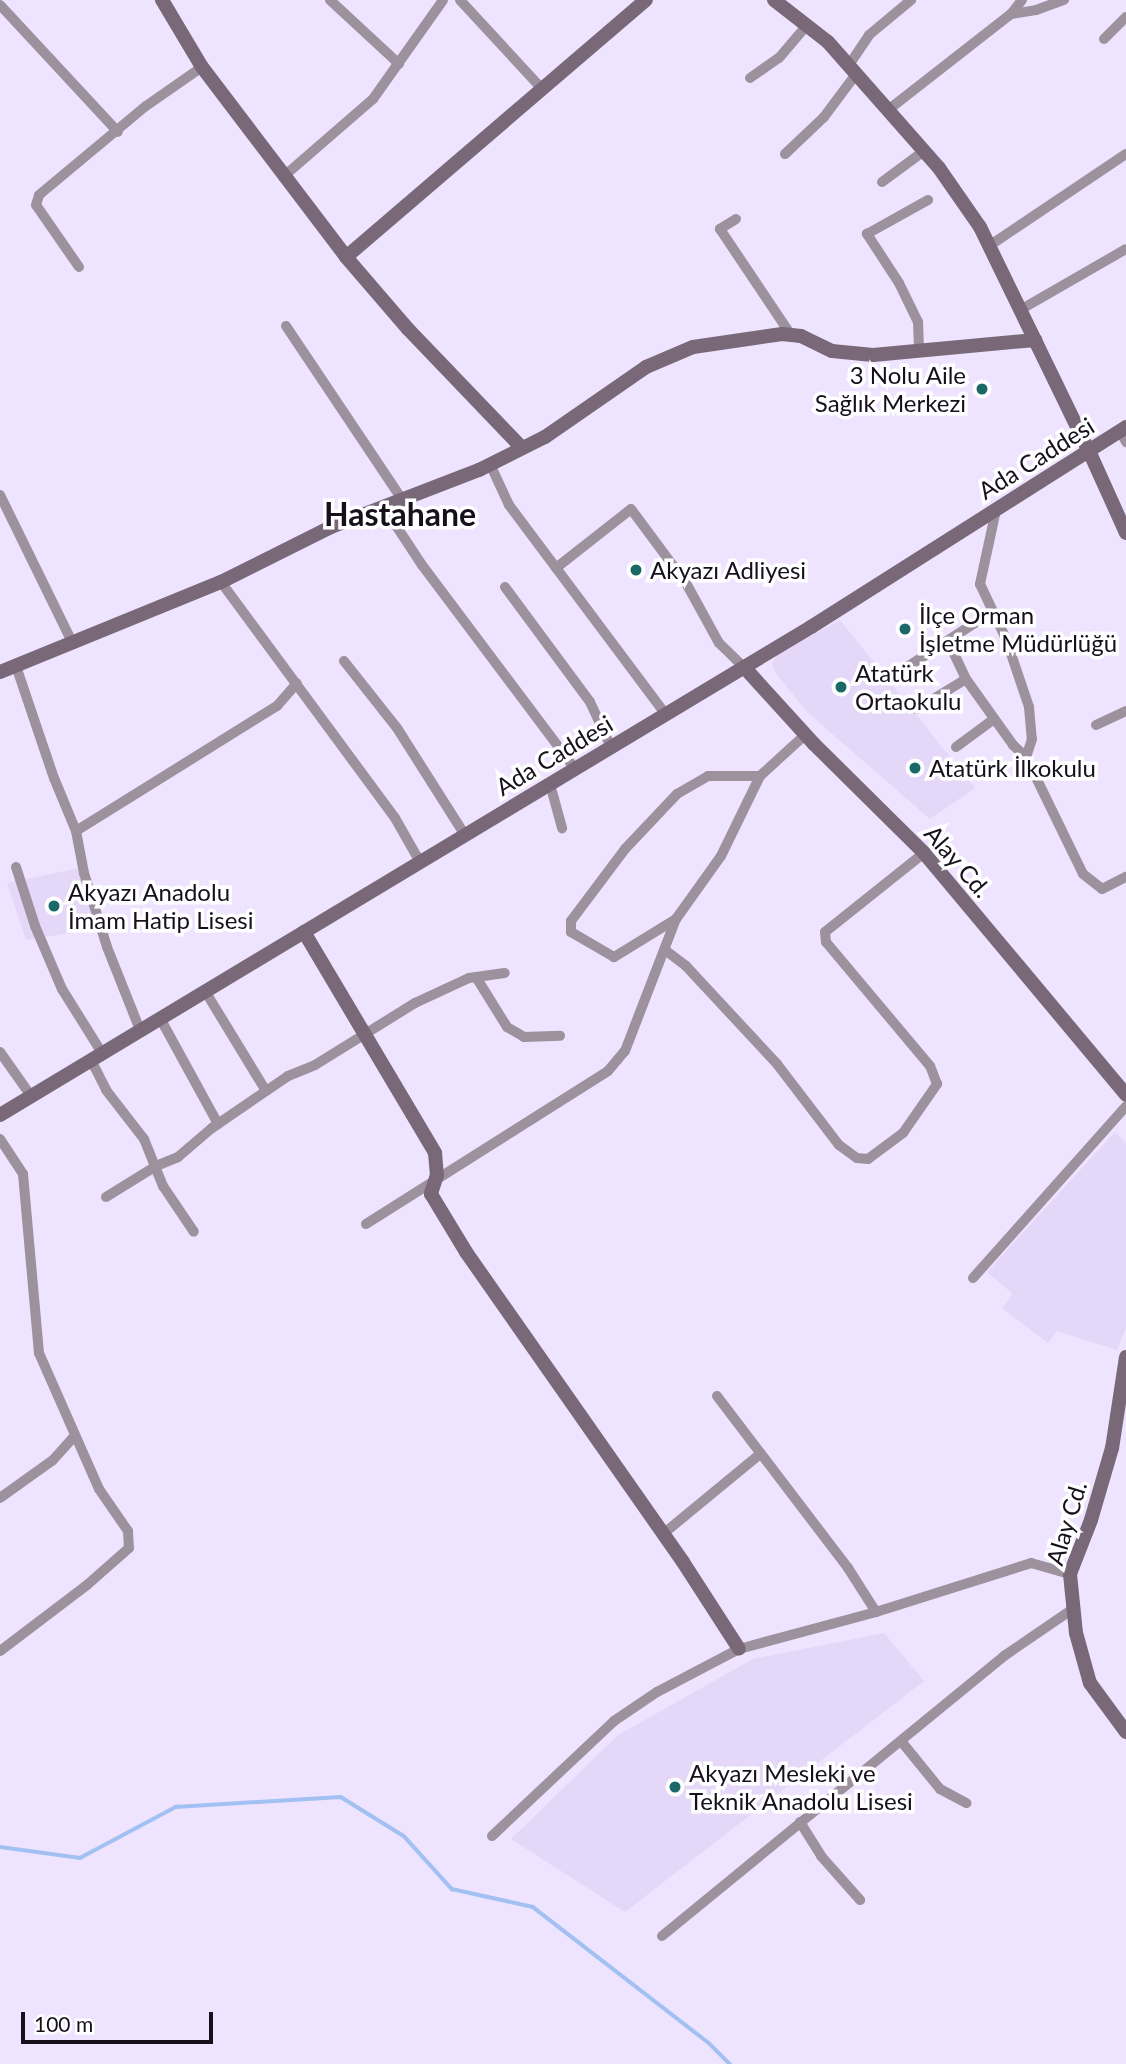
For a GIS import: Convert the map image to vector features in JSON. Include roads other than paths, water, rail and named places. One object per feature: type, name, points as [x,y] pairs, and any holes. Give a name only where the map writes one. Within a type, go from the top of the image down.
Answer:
[{"type":"street","points":[[162,0],[202,66],[283,177],[346,257],[408,329],[521,447]]},
{"type":"street","points":[[330,0],[399,64]]},
{"type":"street","points":[[283,177],[373,99],[443,0]]},
{"type":"street","points":[[460,0],[543,90]]},
{"type":"street","points":[[346,257],[646,0]]},
{"type":"street","points":[[774,0],[828,42],[924,151],[973,217],[1089,451],[1126,533]]},
{"type":"street","points":[[785,153],[824,117],[869,35],[911,0]]},
{"type":"street","points":[[888,110],[1011,14],[1022,0]]},
{"type":"street","points":[[1011,14],[1036,10],[1065,0]]},
{"type":"street","points":[[0,5],[118,132]]},
{"type":"street","points":[[1104,39],[1126,17]]},
{"type":"street","points":[[750,78],[779,58],[807,25]]},
{"type":"street","points":[[79,267],[36,205],[39,195],[146,106],[202,66]]},
{"type":"street","points":[[881,182],[924,151]]},
{"type":"street","points":[[989,246],[1126,154]]},
{"type":"street","points":[[919,349],[918,322],[899,283],[867,234],[928,200]]},
{"type":"street","points":[[737,219],[720,229],[791,335]]},
{"type":"street","points":[[1020,310],[1126,249]]},
{"type":"street","points":[[286,327],[396,501],[395,524],[422,565],[575,769]]},
{"type":"street","points":[[0,672],[221,582],[331,527],[490,464],[545,437],[588,410],[646,367],[692,347],[791,335],[801,336],[832,351],[873,355],[1035,340]]},
{"type":"street","name":"Ada Caddesi","points":[[0,1115],[666,715],[1089,451],[1124,434]]},
{"type":"street","points":[[490,464],[509,505],[666,715]]},
{"type":"street","points":[[0,495],[73,644]]},
{"type":"street","points":[[556,568],[631,509],[686,583],[719,643],[744,667]]},
{"type":"street","points":[[996,510],[980,584],[1029,707],[1032,739],[1026,757]]},
{"type":"street","points":[[221,582],[395,818],[421,862]]},
{"type":"street","points":[[505,587],[590,702],[611,747]]},
{"type":"street","points":[[898,673],[993,611]]},
{"type":"street","points":[[948,640],[966,679],[994,719],[1026,757],[1083,874],[1102,889],[1126,877]]},
{"type":"street","points":[[344,661],[397,728],[465,835]]},
{"type":"street","points":[[16,666],[54,778],[76,831],[84,873],[107,947],[140,1030]]},
{"type":"street","name":"Alay Cd.","points":[[744,667],[924,853],[1123,1085]]},
{"type":"street","points":[[917,709],[966,679]]},
{"type":"street","points":[[76,831],[277,706],[297,683]]},
{"type":"street","points":[[1096,725],[1126,710]]},
{"type":"street","points":[[956,747],[994,719]]},
{"type":"street","points":[[366,1224],[434,1184],[607,1071],[625,1051],[676,919],[721,856],[760,776],[806,734]]},
{"type":"street","points":[[676,919],[614,957],[571,932],[571,921],[625,849],[677,794],[708,776],[760,776]]},
{"type":"street","points":[[550,784],[562,828]]},
{"type":"street","points":[[665,950],[686,967],[777,1064],[839,1145],[857,1158],[868,1159],[903,1133],[937,1084],[930,1066],[826,942],[825,932],[924,853]]},
{"type":"street","points":[[16,867],[34,926],[96,1057],[106,1090],[144,1139],[163,1186],[194,1232]]},
{"type":"street","points":[[304,932],[435,1153],[437,1175],[431,1194],[466,1252],[663,1534],[739,1649]]},
{"type":"street","points":[[106,1197],[156,1166],[178,1157],[218,1124],[266,1091],[415,1003],[476,977],[505,972]]},
{"type":"street","points":[[476,977],[507,1027],[524,1037],[560,1036]]},
{"type":"street","points":[[205,991],[266,1091]]},
{"type":"street","points":[[160,1018],[218,1124]]},
{"type":"street","points":[[0,1052],[31,1096]]},
{"type":"street","points":[[974,1278],[1126,1106]]},
{"type":"street","points":[[0,1139],[23,1174],[39,1353],[99,1489],[128,1531],[129,1548],[87,1585],[0,1651]]},
{"type":"street","name":"Alay Cd.","points":[[1126,1357],[1112,1448],[1091,1520],[1070,1574],[1076,1633],[1090,1683],[1126,1732]]},
{"type":"street","points":[[718,1396],[848,1569],[876,1612]]},
{"type":"street","points":[[0,1499],[53,1460],[74,1437]]},
{"type":"street","points":[[663,1534],[760,1454]]},
{"type":"street","points":[[492,1836],[614,1721],[657,1692],[739,1649],[876,1612],[1031,1563],[1070,1574]]},
{"type":"street","points":[[662,1936],[1004,1656],[1073,1609]]},
{"type":"street","points":[[901,1741],[940,1789],[966,1803]]},
{"type":"street","points":[[800,1822],[821,1856],[860,1900]]},
{"type":"waterway","points":[[0,1847],[80,1858],[176,1807],[341,1797],[404,1836],[452,1889],[533,1907],[709,2043],[730,2064]]},
{"type":"place","name":"3 Nolu Aile Sağlık Merkezi","points":[[982,389]]},
{"type":"place","name":"Akyazı Adliyesi","points":[[636,570]]},
{"type":"place","name":"İlçe Orman İşletme Müdürlüğü","points":[[905,629]]},
{"type":"place","name":"Atatürk Ortaokulu","points":[[841,687]]},
{"type":"place","name":"Atatürk İlkokulu","points":[[915,768]]},
{"type":"place","name":"Akyazı Anadolu İmam Hatip Lisesi","points":[[54,906]]},
{"type":"place","name":"Akyazı Mesleki ve Teknik Anadolu Lisesi","points":[[675,1787]]},
{"type":"district","name":"Hastahane","points":[[400,514]]}]
